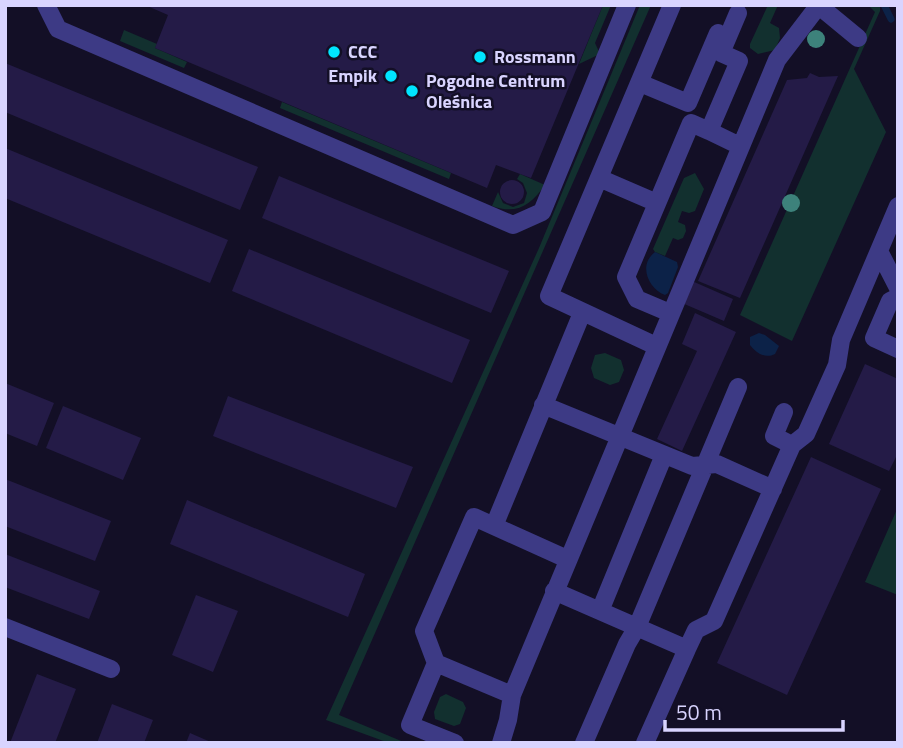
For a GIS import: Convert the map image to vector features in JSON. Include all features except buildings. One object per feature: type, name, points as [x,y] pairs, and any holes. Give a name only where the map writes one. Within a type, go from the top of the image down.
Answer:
[{"type":"street","points":[[46,5],[58,29],[513,225],[542,212],[627,5]]},
{"type":"street","points":[[656,346],[549,296],[672,5]]},
{"type":"street","points":[[501,743],[512,695],[554,591],[777,61],[818,5],[858,38]]},
{"type":"street","points":[[709,131],[739,61],[721,53],[740,9]]},
{"type":"street","points":[[670,313],[637,299],[626,276],[691,123],[688,103],[721,25],[740,9]]},
{"type":"street","points":[[640,83],[688,103]]},
{"type":"street","points":[[691,123],[740,146]]},
{"type":"street","points":[[598,178],[657,203]]},
{"type":"street","points":[[645,743],[696,630],[714,621],[792,445],[806,434],[836,365],[841,340],[898,207]]},
{"type":"street","points":[[879,251],[898,288]]},
{"type":"street","points":[[898,297],[890,301],[874,338],[898,349]]},
{"type":"street","points":[[494,526],[582,313]]},
{"type":"street","points":[[584,743],[637,627],[738,387]]},
{"type":"street","points":[[543,405],[692,466],[718,464],[772,489]]},
{"type":"street","points":[[784,412],[774,436],[792,445]]},
{"type":"street","points":[[600,611],[664,455]]},
{"type":"street","points":[[455,743],[410,725],[436,663],[424,631],[474,517],[567,559]]},
{"type":"street","points":[[554,591],[687,649]]},
{"type":"street","points":[[5,627],[111,669]]},
{"type":"street","points":[[436,663],[512,695]]},
{"type":"green space","points":[[603,5],[611,5],[595,43],[600,54],[579,64]]},
{"type":"green space","points":[[640,5],[651,5],[339,715],[406,743],[389,743],[326,720],[539,248]]},
{"type":"green space","points":[[768,5],[778,5],[770,23],[779,28],[780,38],[775,50],[758,54],[750,48],[750,44]]},
{"type":"green space","points":[[868,5],[880,5],[880,11],[854,69],[886,132],[792,341],[740,315],[875,12]]},
{"type":"green space","points":[[124,30],[157,44],[155,48],[187,62],[184,68],[120,41]]},
{"type":"green space","points":[[282,102],[451,173],[449,179],[280,108]]},
{"type":"green space","points":[[695,173],[704,189],[695,211],[682,211],[678,222],[685,225],[683,238],[673,238],[665,256],[655,252],[653,249],[684,178]]},
{"type":"green space","points":[[520,174],[545,185],[529,203],[516,209],[492,206],[498,192],[503,203],[513,207],[524,203],[527,193],[523,183],[517,179]]},
{"type":"green space","points":[[605,353],[621,360],[624,370],[619,382],[610,385],[594,378],[591,368],[595,355]]},
{"type":"green space","points":[[898,507],[898,595],[865,582]]},
{"type":"green space","points":[[446,694],[463,702],[466,708],[460,724],[454,726],[435,719],[434,712],[440,697]]},
{"type":"water","points":[[655,252],[677,262],[678,267],[665,295],[654,287],[647,276],[647,263]]},
{"type":"water","points":[[759,333],[779,346],[775,354],[761,354],[750,345],[750,337]]},
{"type":"waterway","points":[[884,5],[891,19]]},
{"type":"place","name":"CCC","points":[[334,52]]},
{"type":"place","name":"Rossmann","points":[[480,57]]},
{"type":"place","name":"Empik","points":[[391,76]]},
{"type":"place","name":"Pogodne Centrum Oleśnica","points":[[412,91]]}]
